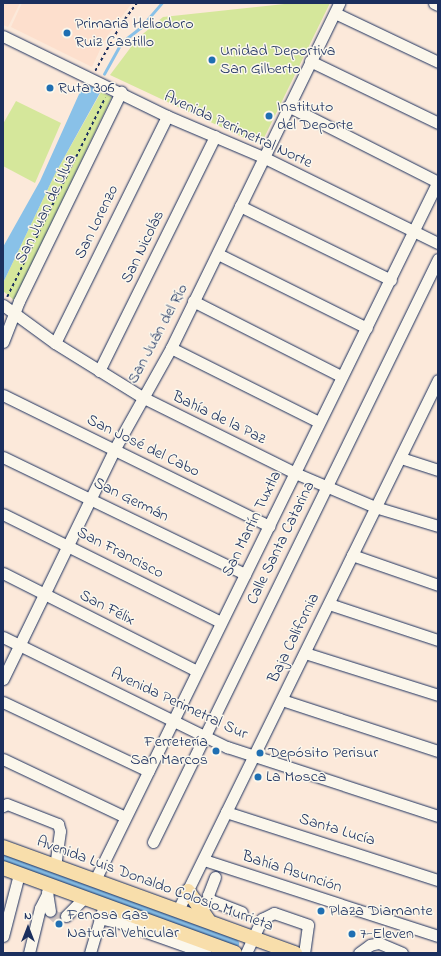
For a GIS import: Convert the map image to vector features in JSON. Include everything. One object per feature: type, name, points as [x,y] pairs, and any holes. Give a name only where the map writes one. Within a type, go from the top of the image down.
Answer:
[{"type":"main road","name":"Avenida Luis Donaldo Colosio Murrieta","points":[[3,847],[295,953]]},
{"type":"main road","points":[[3,868],[19,874],[47,889],[85,897],[235,953]]},
{"type":"main road","points":[[188,891],[210,921]]},
{"type":"street","points":[[434,3],[438,5]]},
{"type":"street","points":[[337,8],[438,62]]},
{"type":"street","name":"San Juán del Río","points":[[3,679],[114,450],[142,397],[171,348],[218,254],[263,157],[337,8]]},
{"type":"street","name":"Avenida Perimetral Norte","points":[[3,36],[91,78],[119,97],[168,116],[263,157],[438,243]]},
{"type":"street","points":[[310,61],[438,122]]},
{"type":"street","name":"San Juan de Ulua","points":[[3,342],[14,315],[119,97]]},
{"type":"street","points":[[288,106],[438,182]]},
{"type":"street","name":"San Lorenzo","points":[[55,343],[168,116]]},
{"type":"street","name":"San Nicolás","points":[[99,371],[215,136]]},
{"type":"street","name":"San Martín Tuxtla","points":[[95,880],[173,722],[196,671],[269,526],[341,376],[391,280],[438,182]]},
{"type":"street","points":[[240,206],[391,280]]},
{"type":"street","points":[[218,254],[367,328]]},
{"type":"street","name":"Calle Santa Catarina","points":[[153,842],[203,736],[438,259]]},
{"type":"street","points":[[194,301],[341,376]]},
{"type":"street","name":"Bahía de la Paz","points":[[3,305],[14,315],[55,343],[142,397],[295,473],[375,507],[438,526]]},
{"type":"street","points":[[171,348],[319,422]]},
{"type":"street","name":"Baja California","points":[[178,910],[204,860],[252,756],[282,700],[438,380]]},
{"type":"street","name":"San José del Cabo","points":[[3,394],[269,526]]},
{"type":"street","name":"San Germán","points":[[3,457],[91,498],[245,574]]},
{"type":"street","points":[[401,458],[438,470]]},
{"type":"street","name":"San Francisco","points":[[3,514],[221,622]]},
{"type":"street","points":[[352,555],[438,585]]},
{"type":"street","name":"San Félix","points":[[3,573],[196,671]]},
{"type":"street","points":[[329,604],[438,640]]},
{"type":"street","name":"Avenida Perimetral Sur","points":[[3,637],[203,736],[252,756],[438,816]]},
{"type":"street","points":[[305,653],[438,695]]},
{"type":"street","points":[[282,700],[438,751]]},
{"type":"street","points":[[3,702],[148,771]]},
{"type":"street","points":[[3,759],[125,817]]},
{"type":"street","points":[[3,806],[7,804],[58,824],[60,831],[55,866]]},
{"type":"street","name":"Santa Lucía","points":[[226,812],[438,880]]},
{"type":"street","name":"Bahía Asunción","points":[[204,860],[438,936]]},
{"type":"street","points":[[3,936],[19,874]]},
{"type":"street","points":[[214,877],[208,897],[216,903],[242,912]]},
{"type":"street","points":[[47,889],[50,911]]},
{"type":"street","points":[[29,953],[40,908],[47,889]]},
{"type":"street","points":[[66,916],[85,897]]},
{"type":"street","points":[[210,921],[216,903]]},
{"type":"street","points":[[90,953],[99,918],[106,905]]},
{"type":"street","points":[[246,953],[264,916],[274,913],[308,925],[304,953]]},
{"type":"street","points":[[99,918],[124,924],[206,953]]},
{"type":"street","points":[[359,953],[370,945],[380,943],[402,953]]},
{"type":"path","points":[[91,78],[121,24],[137,3]]},
{"type":"path","points":[[3,305],[106,96],[119,97]]},
{"type":"shaded area","points":[[3,3],[20,3],[8,27],[3,25]]},
{"type":"shaded area","name":"Primaria Heliodoro Ruiz Castillo","points":[[22,3],[132,3],[105,39],[92,67],[11,27]]},
{"type":"green space","name":"Unidad Deportiva San Gilberto","points":[[294,3],[330,3],[263,140],[253,142],[110,75],[137,39],[163,17]]},
{"type":"green space","points":[[101,92],[112,97],[14,300],[3,291],[3,283],[55,174]]},
{"type":"green space","points":[[16,101],[61,123],[35,183],[3,166],[3,124]]},
{"type":"water","points":[[84,83],[101,91],[55,174],[3,283],[3,247],[40,181]]},
{"type":"waterway","points":[[104,74],[122,42],[140,28],[162,3]]},
{"type":"waterway","points":[[3,859],[234,943]]},
{"type":"tunnel","points":[[50,911],[57,918],[66,916]]},
{"type":"place","name":"Primaria Heliodoro Ruiz Castillo","points":[[67,33]]},
{"type":"place","name":"Unidad Deportiva San Gilberto","points":[[212,60]]},
{"type":"place","name":"Ruta 306","points":[[50,88]]},
{"type":"place","name":"Instituto del Deporte","points":[[269,116]]},
{"type":"place","name":"Ferretería San Marcos","points":[[216,751]]},
{"type":"place","name":"Depósito Perisur","points":[[260,753]]},
{"type":"place","name":"La Mosca","points":[[258,777]]},
{"type":"place","name":"Plaza Diamante","points":[[321,911]]},
{"type":"place","name":"Fenosa Gas Natural Vehicular","points":[[59,924]]},
{"type":"place","name":"7-Eleven","points":[[352,934]]}]
